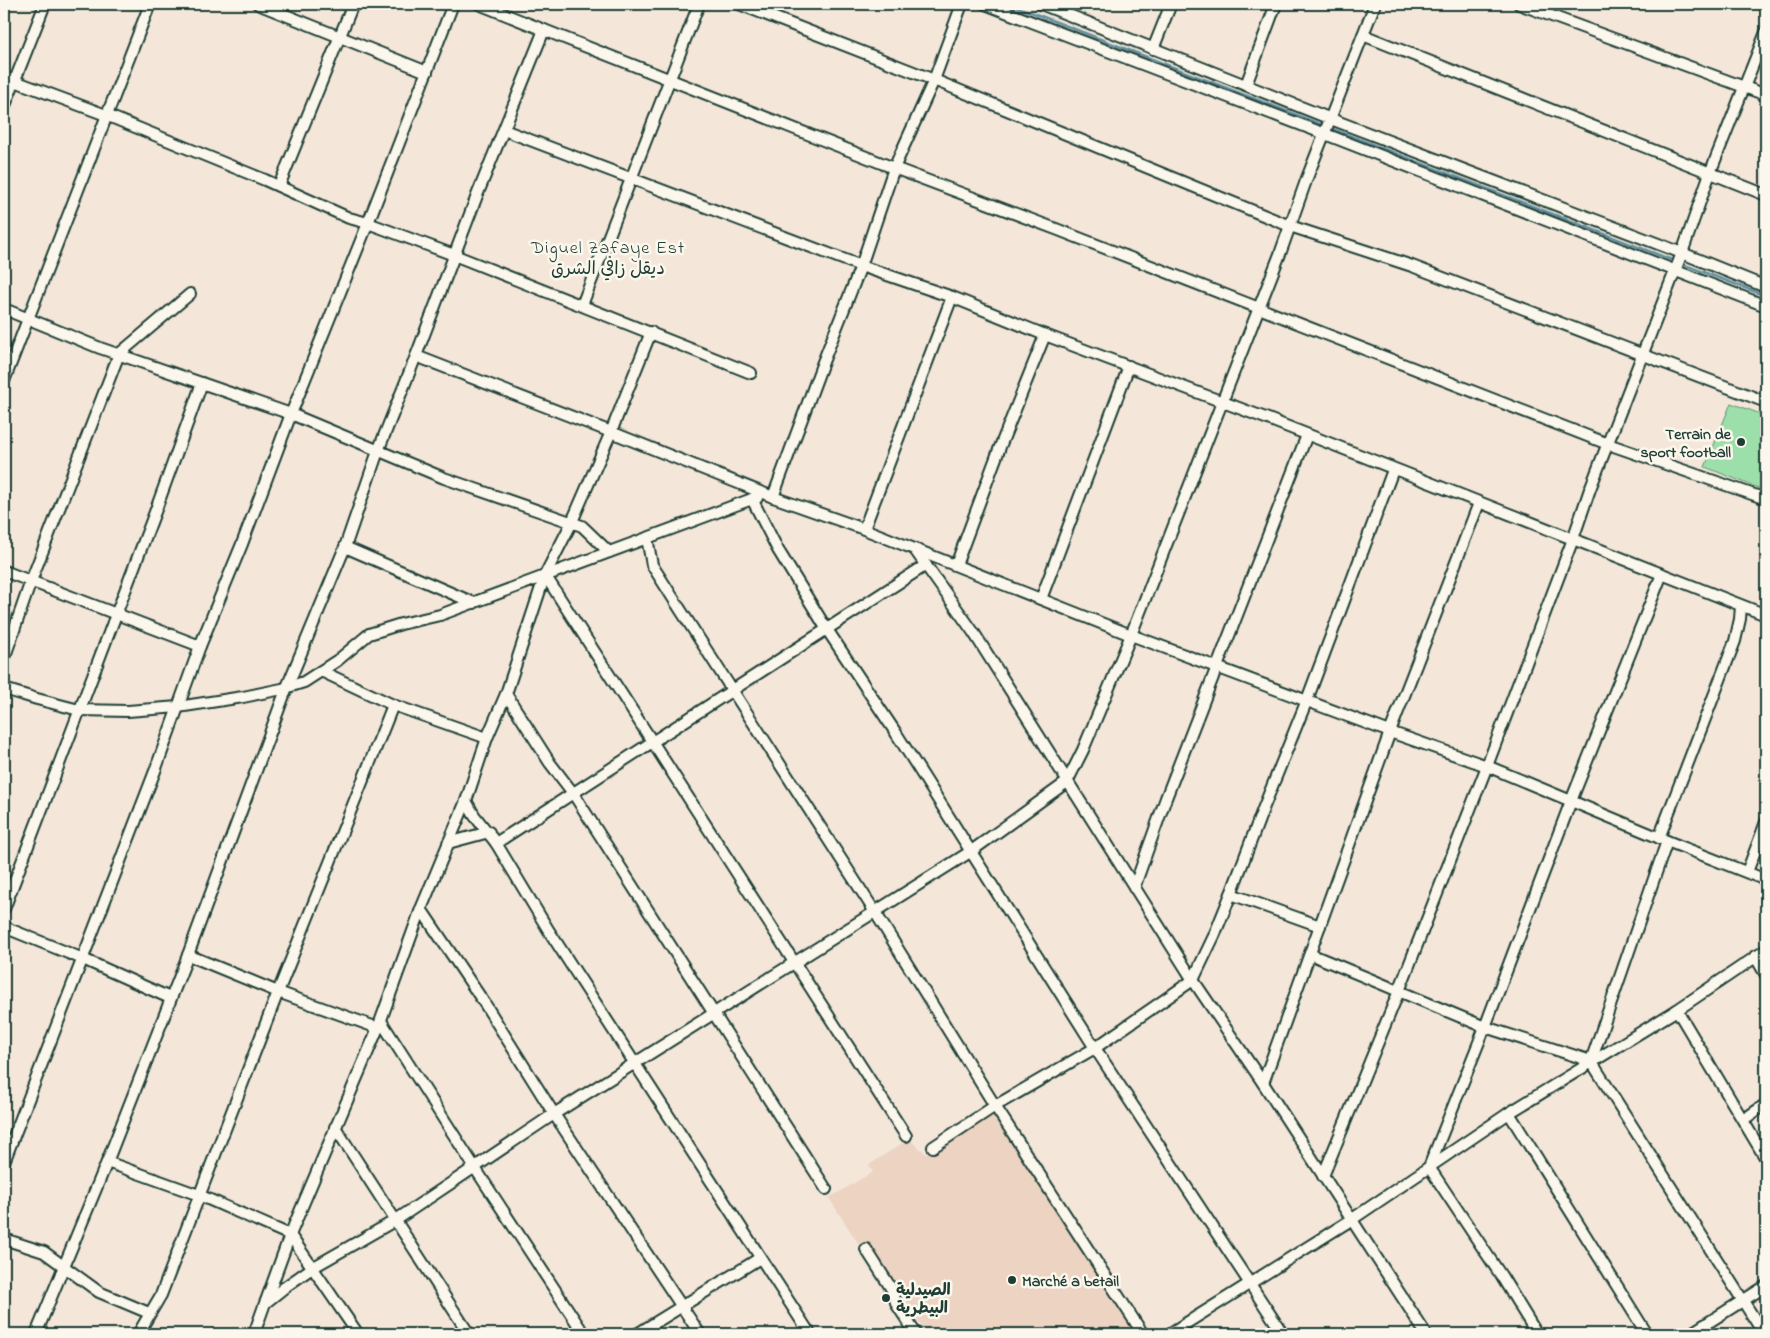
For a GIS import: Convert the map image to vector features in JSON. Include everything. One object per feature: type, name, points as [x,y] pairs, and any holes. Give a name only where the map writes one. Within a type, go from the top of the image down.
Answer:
[{"type":"street","points":[[4,108],[9,79],[45,4]]},
{"type":"street","points":[[4,381],[150,4]]},
{"type":"street","points":[[258,4],[340,35],[427,72]]},
{"type":"street","points":[[279,186],[353,4]]},
{"type":"street","points":[[4,1162],[83,959],[200,646],[242,544],[291,414],[453,4]]},
{"type":"street","points":[[479,4],[894,168],[1608,444],[1766,499]]},
{"type":"street","points":[[582,305],[699,4]]},
{"type":"street","points":[[739,4],[934,80],[1290,226],[1412,266],[1766,402]]},
{"type":"street","points":[[773,497],[861,266],[894,168],[934,80],[962,4]]},
{"type":"street","points":[[985,4],[1328,126],[1679,262],[1766,287]]},
{"type":"street","points":[[1041,4],[1068,8],[1153,49],[1246,85],[1328,126],[1679,262],[1766,306]]},
{"type":"street","points":[[1153,49],[1171,4]]},
{"type":"street","points":[[1246,85],[1276,4]]},
{"type":"street","points":[[265,1303],[312,1268],[396,1220],[554,1114],[970,852],[1067,782],[1084,750],[1131,634],[1375,4]]},
{"type":"street","points":[[1519,4],[1766,95]]},
{"type":"street","points":[[36,1334],[107,1162],[188,955],[287,687],[345,547],[378,451],[454,254],[544,30]]},
{"type":"street","points":[[1323,1176],[1399,991],[1487,766],[1641,355],[1679,262],[1710,173],[1766,32]]},
{"type":"street","points":[[1363,35],[1766,195]]},
{"type":"street","points":[[9,79],[279,186],[349,218],[454,254],[751,372]]},
{"type":"street","points":[[504,130],[861,266],[952,297],[1045,335],[1307,435],[1766,615]]},
{"type":"street","points":[[4,659],[31,581],[119,354],[190,294]]},
{"type":"street","points":[[864,529],[952,297]]},
{"type":"street","points":[[4,309],[119,354],[291,414],[444,478],[571,524],[582,526],[609,552]]},
{"type":"street","points":[[254,1334],[290,1235],[380,1024],[421,909],[466,801],[487,738],[506,694],[545,575],[571,524],[611,432],[651,332]]},
{"type":"street","points":[[956,565],[1045,335]]},
{"type":"street","points":[[416,356],[773,497],[864,529],[1217,667],[1487,766],[1663,840],[1766,880]]},
{"type":"street","points":[[1041,599],[1129,366]]},
{"type":"street","points":[[4,909],[202,384]]},
{"type":"street","points":[[1134,888],[1166,798],[1307,435]]},
{"type":"street","points":[[933,1147],[995,1106],[1094,1048],[1193,980],[1231,894],[1307,700],[1393,470]]},
{"type":"street","points":[[4,689],[37,700],[79,710],[128,711],[178,707],[287,687],[304,682],[338,660],[369,634],[440,615],[752,499],[773,497]]},
{"type":"street","points":[[752,499],[778,550],[826,628],[896,733],[1094,1048],[1283,1334]]},
{"type":"street","points":[[1263,1083],[1390,732],[1479,503]]},
{"type":"street","points":[[647,538],[652,565],[875,912],[995,1106],[1143,1334]]},
{"type":"street","points":[[345,547],[474,603]]},
{"type":"street","points":[[915,550],[974,633],[1193,980],[1263,1083],[1426,1334]]},
{"type":"street","points":[[496,843],[926,565]]},
{"type":"street","points":[[4,571],[116,612],[200,646]]},
{"type":"street","points":[[1429,1167],[1485,1027],[1571,801],[1662,574]]},
{"type":"street","points":[[545,575],[906,1136]]},
{"type":"street","points":[[1591,1061],[1663,840],[1735,641],[1741,606]]},
{"type":"street","points":[[321,671],[393,705],[487,738]]},
{"type":"street","points":[[506,694],[550,763],[573,793],[826,1189]]},
{"type":"street","points":[[138,1334],[161,1295],[278,992],[393,705]]},
{"type":"street","points":[[466,801],[474,815],[489,832],[549,931],[810,1334]]},
{"type":"street","points":[[1746,872],[1766,822]]},
{"type":"street","points":[[448,843],[489,832]]},
{"type":"street","points":[[1231,894],[1320,926]]},
{"type":"street","points":[[421,909],[700,1334]]},
{"type":"street","points":[[4,927],[83,959],[170,998]]},
{"type":"street","points":[[1169,1334],[1352,1220],[1509,1113],[1677,1010],[1766,950]]},
{"type":"street","points":[[1310,954],[1485,1027],[1591,1061],[1764,1334]]},
{"type":"street","points":[[188,955],[278,992],[380,1024],[584,1334]]},
{"type":"street","points":[[1755,956],[1766,975]]},
{"type":"street","points":[[1677,1010],[1766,1159]]},
{"type":"street","points":[[1743,1120],[1766,1104]]},
{"type":"street","points":[[1509,1113],[1648,1334]]},
{"type":"street","points":[[335,1127],[469,1334]]},
{"type":"street","points":[[107,1162],[199,1195],[290,1235],[358,1334]]},
{"type":"street","points":[[1429,1167],[1502,1277],[1537,1334]]},
{"type":"street","points":[[4,1238],[44,1252],[99,1292],[149,1313]]},
{"type":"street","points":[[866,1249],[891,1288],[897,1305],[916,1334]]},
{"type":"street","points":[[637,1334],[760,1258]]},
{"type":"street","points":[[1690,1334],[1766,1286]]},
{"type":"shaded area","points":[[994,1111],[1139,1334],[927,1334],[867,1242],[860,1246],[829,1198],[873,1172],[869,1165],[909,1139],[926,1154]]},
{"type":"green space","name":"Terrain de sport football","points":[[1731,403],[1766,416],[1766,491],[1705,467]]},
{"type":"waterway","points":[[1010,4],[1325,126]]},
{"type":"waterway","points":[[1330,128],[1672,260]]},
{"type":"waterway","points":[[1685,265],[1766,296]]},
{"type":"place","name":"Terrain de sport football","points":[[1741,442]]},
{"type":"place","name":"Marché a betail","points":[[1012,1280]]},
{"type":"place","name":"الصيدلية البيطرية","points":[[886,1298]]},
{"type":"district","name":"Diguel Zafaye Est ديقل زافي الشرق","points":[[608,257]]}]
